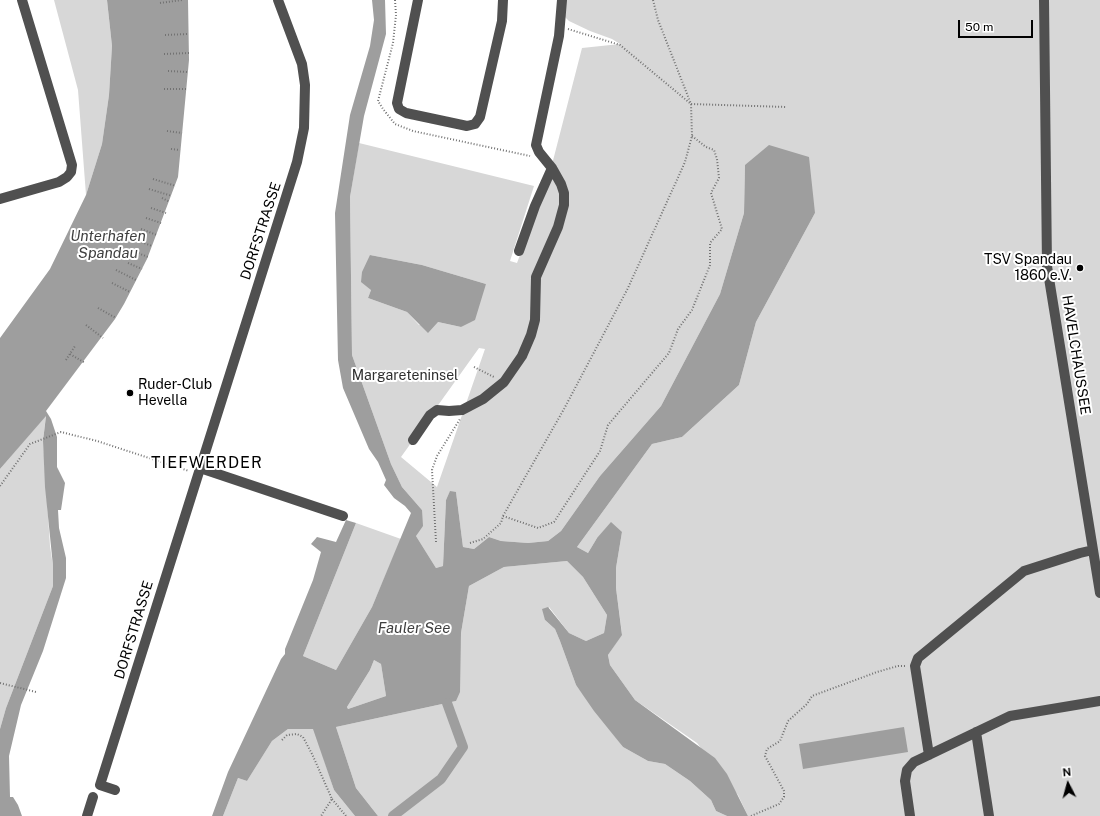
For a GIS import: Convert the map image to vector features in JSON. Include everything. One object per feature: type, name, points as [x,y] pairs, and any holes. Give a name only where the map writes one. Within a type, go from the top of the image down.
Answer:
[{"type":"street","points":[[0,199],[59,182],[72,172],[72,165],[22,0]]},
{"type":"street","name":"DORFSTRASSE","points":[[115,790],[100,785],[199,471],[290,190],[304,128],[304,85],[302,64],[278,0]]},
{"type":"street","points":[[418,0],[397,103],[399,109],[406,113],[467,126],[475,124],[480,117],[502,21],[502,0]]},
{"type":"street","points":[[412,440],[430,415],[437,410],[450,411],[466,408],[483,399],[504,382],[522,356],[531,335],[535,320],[536,277],[558,227],[564,205],[563,188],[552,168],[543,158],[536,146],[559,26],[562,0]]},
{"type":"street","name":"HAVELCHAUSSEE","points":[[1044,0],[1047,266],[1100,593]]},
{"type":"street","points":[[519,251],[535,206],[552,168]]},
{"type":"street","points":[[199,471],[343,516]]},
{"type":"street","points":[[929,755],[915,666],[918,658],[1024,571],[1093,550]]},
{"type":"street","points":[[910,816],[905,781],[907,770],[914,762],[1010,716],[1100,701]]},
{"type":"street","points":[[976,732],[989,816]]},
{"type":"street","points":[[87,816],[93,797]]},
{"type":"path","points":[[160,3],[182,0]]},
{"type":"path","points":[[395,0],[396,15],[393,42],[378,100],[394,124],[419,133],[492,149],[543,158]]},
{"type":"path","points":[[470,543],[483,539],[501,523],[503,516],[564,409],[628,288],[685,162],[692,136],[691,104],[658,20],[653,0]]},
{"type":"path","points":[[559,26],[620,45],[691,104],[787,107]]},
{"type":"path","points":[[165,35],[188,34]]},
{"type":"path","points":[[164,54],[189,54]]},
{"type":"path","points":[[168,71],[188,72]]},
{"type":"path","points":[[164,89],[186,89]]},
{"type":"path","points":[[167,131],[182,132]]},
{"type":"path","points":[[503,516],[538,528],[554,522],[600,451],[608,425],[669,353],[678,329],[692,310],[710,265],[710,243],[722,229],[711,193],[719,178],[717,159],[714,150],[706,147],[692,136]]},
{"type":"path","points":[[171,149],[180,150]]},
{"type":"path","points":[[153,179],[176,186]]},
{"type":"path","points":[[150,189],[172,196]]},
{"type":"path","points":[[162,198],[170,202]]},
{"type":"path","points":[[151,208],[166,213]]},
{"type":"path","points":[[146,218],[161,223]]},
{"type":"path","points":[[141,229],[157,235]]},
{"type":"path","points":[[136,240],[152,246]]},
{"type":"path","points":[[130,250],[148,257]]},
{"type":"path","points":[[128,262],[142,269]]},
{"type":"path","points":[[116,270],[136,280]]},
{"type":"path","points":[[112,283],[130,292]]},
{"type":"path","points":[[98,308],[116,318]]},
{"type":"path","points":[[86,325],[103,338]]},
{"type":"path","points":[[66,360],[75,346]]},
{"type":"path","points":[[70,354],[84,363]]},
{"type":"path","points":[[474,367],[504,382]]},
{"type":"path","points":[[436,542],[432,470],[437,456],[466,408]]},
{"type":"path","points":[[0,486],[30,444],[61,432],[199,471]]},
{"type":"path","points":[[751,816],[779,804],[784,797],[784,791],[766,756],[767,749],[780,741],[788,721],[807,704],[812,696],[877,672],[898,666],[915,666]]},
{"type":"path","points":[[0,683],[9,684],[36,692]]},
{"type":"path","points":[[282,740],[287,735],[297,734],[303,737],[332,799],[346,816]]},
{"type":"path","points":[[321,816],[332,799]]},
{"type":"green space","points":[[54,0],[107,0],[112,46],[109,95],[102,144],[86,195],[78,90]]},
{"type":"green space","name":"Margareteninsel","points":[[566,0],[1100,0],[1100,816],[748,816],[738,795],[697,743],[635,700],[610,665],[608,655],[622,634],[616,588],[616,568],[622,532],[597,538],[588,553],[577,547],[652,444],[682,437],[739,385],[756,322],[815,213],[745,165],[744,213],[720,294],[661,406],[600,476],[561,531],[548,541],[528,543],[501,541],[489,537],[474,549],[463,547],[456,492],[450,492],[446,500],[443,566],[436,568],[416,536],[422,510],[402,487],[391,464],[352,355],[350,197],[359,143],[534,186],[510,261],[517,263],[548,180],[582,48],[620,44],[612,39],[569,21],[563,15]],"holes":[[[370,255],[422,265],[486,284],[461,327],[438,322],[419,325],[407,312],[368,298],[371,290]],[[479,348],[485,349],[437,487],[401,457]]]},
{"type":"green space","points":[[46,415],[43,441],[50,546],[53,566],[53,586],[6,708],[0,729],[0,469]]},
{"type":"green space","points":[[356,523],[401,539],[372,607],[336,670],[303,656]]},
{"type":"green space","points":[[567,561],[583,577],[607,615],[604,633],[586,641],[569,633],[549,607],[545,620],[555,629],[576,685],[623,747],[648,761],[665,764],[690,781],[711,800],[716,811],[727,816],[378,816],[356,788],[336,727],[456,701],[461,633],[469,586],[504,567]]},
{"type":"green space","points":[[374,660],[381,664],[386,696],[348,709],[347,707],[370,670]]},
{"type":"green space","points":[[288,729],[314,729],[334,790],[355,816],[223,816],[238,778],[247,781],[272,741]]},
{"type":"water","name":"Unterhafen Spandau","points":[[107,0],[188,0],[189,60],[178,177],[147,259],[124,304],[115,319],[46,411],[51,419],[57,437],[57,467],[65,483],[61,510],[58,510],[59,528],[66,558],[66,578],[43,651],[21,705],[9,756],[10,797],[13,797],[22,816],[0,816],[0,729],[6,708],[53,586],[53,566],[45,487],[43,441],[46,416],[0,469],[0,338],[50,269],[86,195],[102,144],[109,95],[112,46]]},
{"type":"water","name":"Fauler See","points":[[372,0],[385,0],[386,34],[364,116],[350,197],[352,355],[391,464],[402,487],[422,510],[423,526],[416,536],[436,568],[443,566],[446,500],[450,491],[456,492],[463,547],[474,549],[489,537],[501,541],[528,543],[548,541],[561,531],[600,476],[661,406],[720,294],[744,213],[745,165],[769,145],[809,157],[815,213],[756,322],[739,385],[682,437],[652,444],[577,547],[588,553],[597,538],[611,522],[622,532],[616,568],[616,588],[622,635],[608,655],[610,665],[635,700],[715,758],[727,774],[748,816],[727,816],[716,811],[711,800],[690,781],[665,764],[648,761],[623,747],[594,711],[576,685],[555,629],[545,620],[542,609],[548,607],[569,633],[586,641],[604,633],[607,615],[583,577],[567,561],[504,567],[469,586],[461,633],[460,692],[456,701],[336,727],[356,788],[378,816],[355,816],[334,790],[313,729],[288,729],[272,741],[247,781],[238,778],[223,816],[212,816],[228,772],[281,659],[285,654],[285,649],[313,580],[321,552],[311,544],[317,537],[336,542],[346,520],[356,523],[303,656],[336,670],[372,607],[411,513],[405,506],[394,498],[384,485],[386,480],[378,462],[369,449],[343,388],[338,360],[335,213],[350,115],[370,46],[374,20]],"holes":[[[374,660],[381,664],[386,696],[348,709],[347,707],[370,670]]]},
{"type":"water","points":[[370,255],[422,265],[486,284],[475,320],[461,327],[438,322],[428,333],[407,312],[368,298],[371,290],[361,282],[362,272]]},
{"type":"water","points":[[904,727],[908,752],[803,769],[799,744]]},
{"type":"waterway","points":[[393,816],[441,779],[463,747],[447,703]]},
{"type":"place","name":"TSV Spandau 1860 e.V.","points":[[1080,268]]},
{"type":"place","name":"Ruder-Club Hevella","points":[[130,393]]},
{"type":"district","name":"TIEFWERDER","points":[[207,463]]}]
